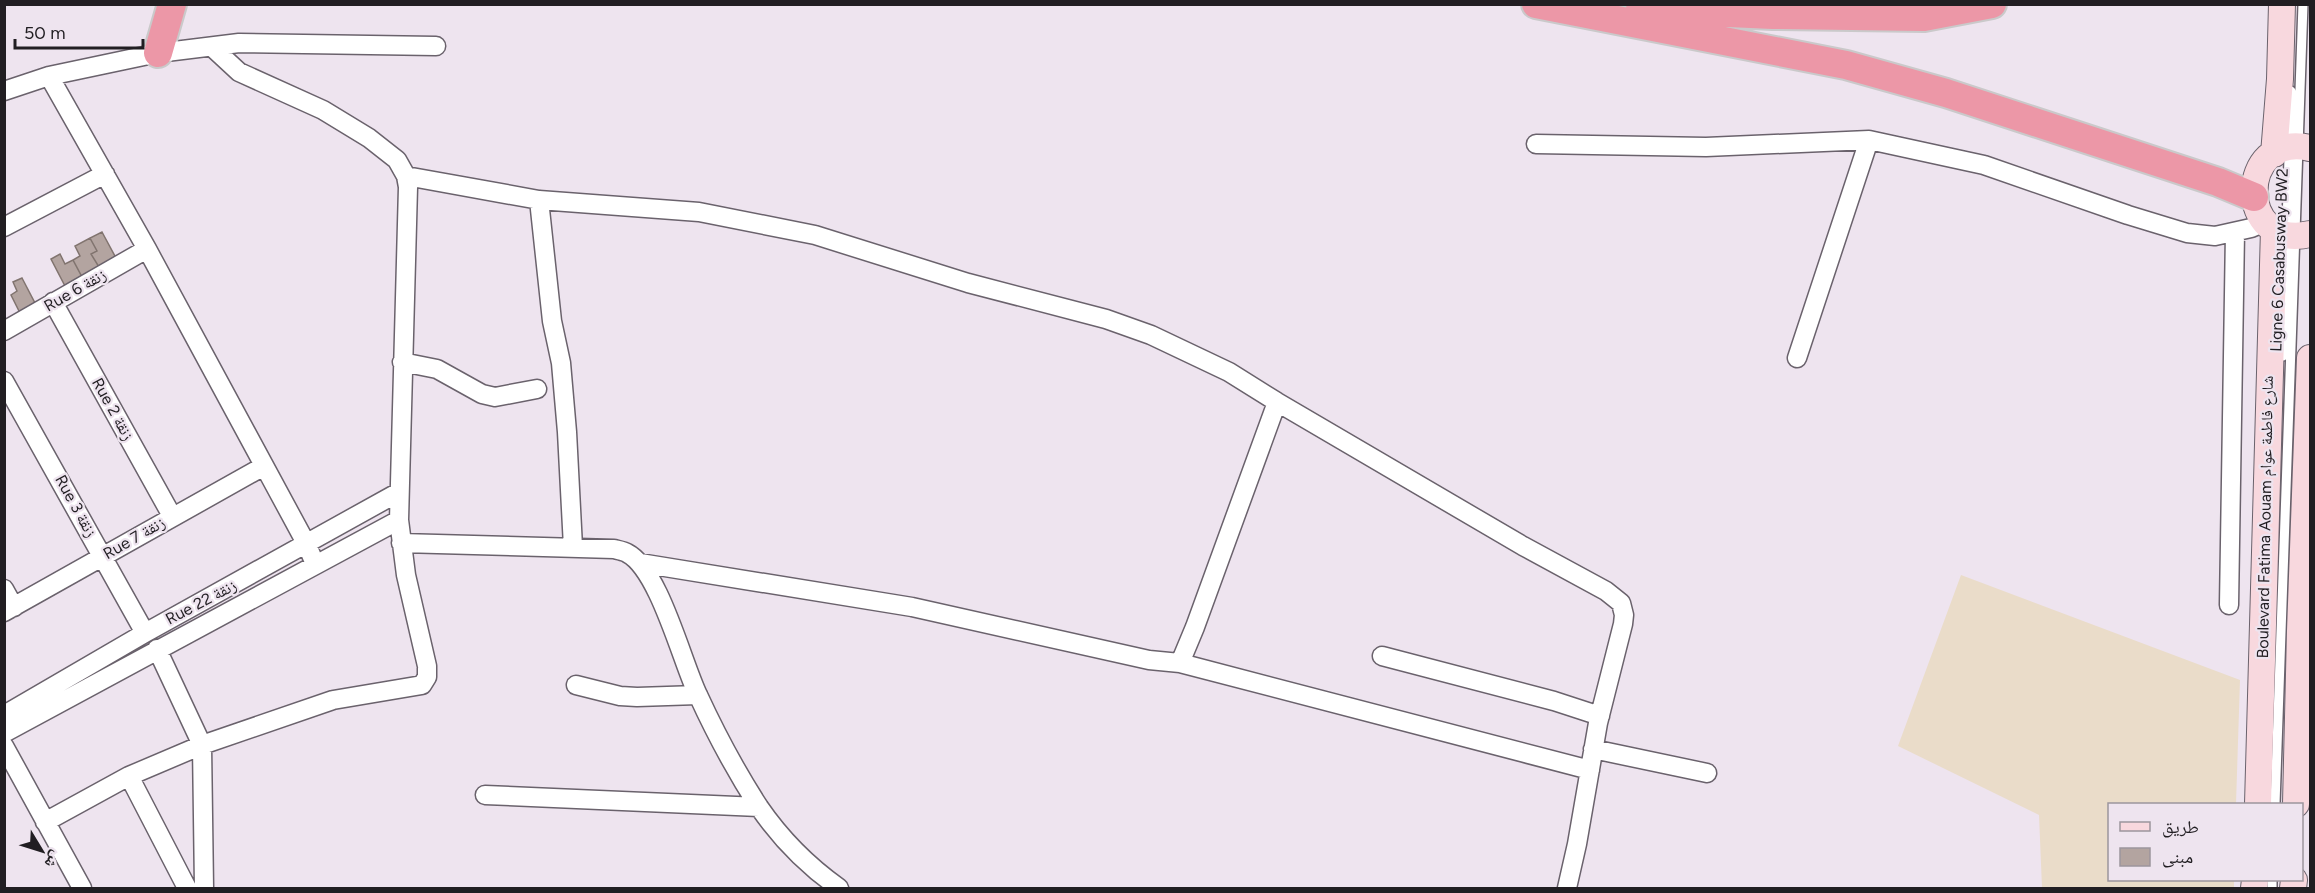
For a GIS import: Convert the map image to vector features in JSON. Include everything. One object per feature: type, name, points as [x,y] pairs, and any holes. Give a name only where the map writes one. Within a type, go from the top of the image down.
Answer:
[{"type":"highway","points":[[158,53],[172,4]]},
{"type":"highway","points":[[1536,4],[1846,65],[1946,93],[2218,182],[2281,225]]},
{"type":"highway","points":[[1566,4],[1773,15],[1924,16],[1992,4]]},
{"type":"main road","points":[[2282,4],[2280,79],[2293,149]]},
{"type":"main road","name":"Boulevard Fatima Aouam شارع فاطمة عوام","points":[[2258,803],[2281,225],[2254,184],[2264,162],[2293,149]]},
{"type":"main road","points":[[2296,803],[2305,631],[2310,358]]},
{"type":"street","points":[[4,91],[49,76],[158,53],[239,43],[436,45]]},
{"type":"street","points":[[45,822],[129,776],[202,745],[333,700],[422,685],[427,677],[428,666],[406,575],[399,520],[408,187],[406,176],[391,154],[354,128],[299,98],[239,72],[220,57],[212,47]]},
{"type":"street","points":[[49,76],[147,249],[307,545],[315,564]]},
{"type":"street","points":[[1536,144],[1706,147],[1869,140],[1984,165],[2128,215],[2187,232],[2215,236],[2281,225]]},
{"type":"street","points":[[1797,358],[1869,140]]},
{"type":"street","points":[[4,227],[105,174]]},
{"type":"street","points":[[406,176],[538,200],[699,212],[815,235],[968,283],[1107,319],[1151,335],[1229,372],[1523,546],[1606,591],[1621,603],[1624,615],[1623,624],[1600,716],[1567,888]]},
{"type":"street","points":[[538,200],[552,321],[561,363],[573,547]]},
{"type":"street","points":[[2229,605],[2235,232]]},
{"type":"street","name":"Rue 6 زنقة","points":[[4,331],[147,249]]},
{"type":"street","name":"Rue 2 زنقة","points":[[53,302],[172,516]]},
{"type":"street","points":[[402,362],[437,369],[489,396],[495,397],[537,388]]},
{"type":"street","name":"Rue 3 زنقة","points":[[4,381],[145,633]]},
{"type":"street","points":[[1180,663],[1277,402]]},
{"type":"street","name":"Rue 7 زنقة","points":[[9,609],[264,466]]},
{"type":"street","name":"Rue 22 زنقة","points":[[4,715],[145,633],[399,492]]},
{"type":"street","name":"Rue 22 زنقة","points":[[4,733],[399,520]]},
{"type":"street","points":[[401,543],[573,547],[614,549],[628,553],[640,563],[656,588],[698,695],[759,807],[790,847],[818,873],[839,888]]},
{"type":"street","points":[[640,563],[912,607],[1149,660],[1180,663],[1590,770]]},
{"type":"street","points":[[4,589],[9,609]]},
{"type":"street","points":[[157,649],[202,745],[204,888]]},
{"type":"street","points":[[1383,656],[1554,701],[1600,716]]},
{"type":"street","points":[[576,685],[637,698],[698,695]]},
{"type":"street","points":[[4,746],[82,888]]},
{"type":"street","points":[[1593,749],[1707,773]]},
{"type":"street","points":[[129,776],[188,888]]},
{"type":"street","points":[[485,795],[759,807]]},
{"type":"lane","name":"Ligne 6 Casabusway BW2","points":[[2293,149],[2294,4]]},
{"type":"lane","name":"Ligne 6 Casabusway BW2","points":[[2267,803],[2281,225],[2293,149],[2303,4]]},
{"type":"lane","name":"Ligne 6 Casabusway BW2","points":[[2275,803],[2281,225]]},
{"type":"shaded area","points":[[1961,575],[2240,680],[2236,803],[2108,803],[2108,881],[2234,881],[2234,888],[2042,888],[2039,815],[1898,746]]},
{"type":"building","points":[[102,232],[116,258],[99,267],[91,254],[97,251],[90,238]]},
{"type":"building","points":[[90,238],[97,251],[91,254],[99,267],[82,277],[73,260],[80,256],[75,246]]},
{"type":"building","points":[[60,254],[65,264],[73,260],[82,277],[65,286],[51,259]]},
{"type":"building","points":[[22,278],[36,305],[20,313],[11,295],[17,291],[13,282]]}]
